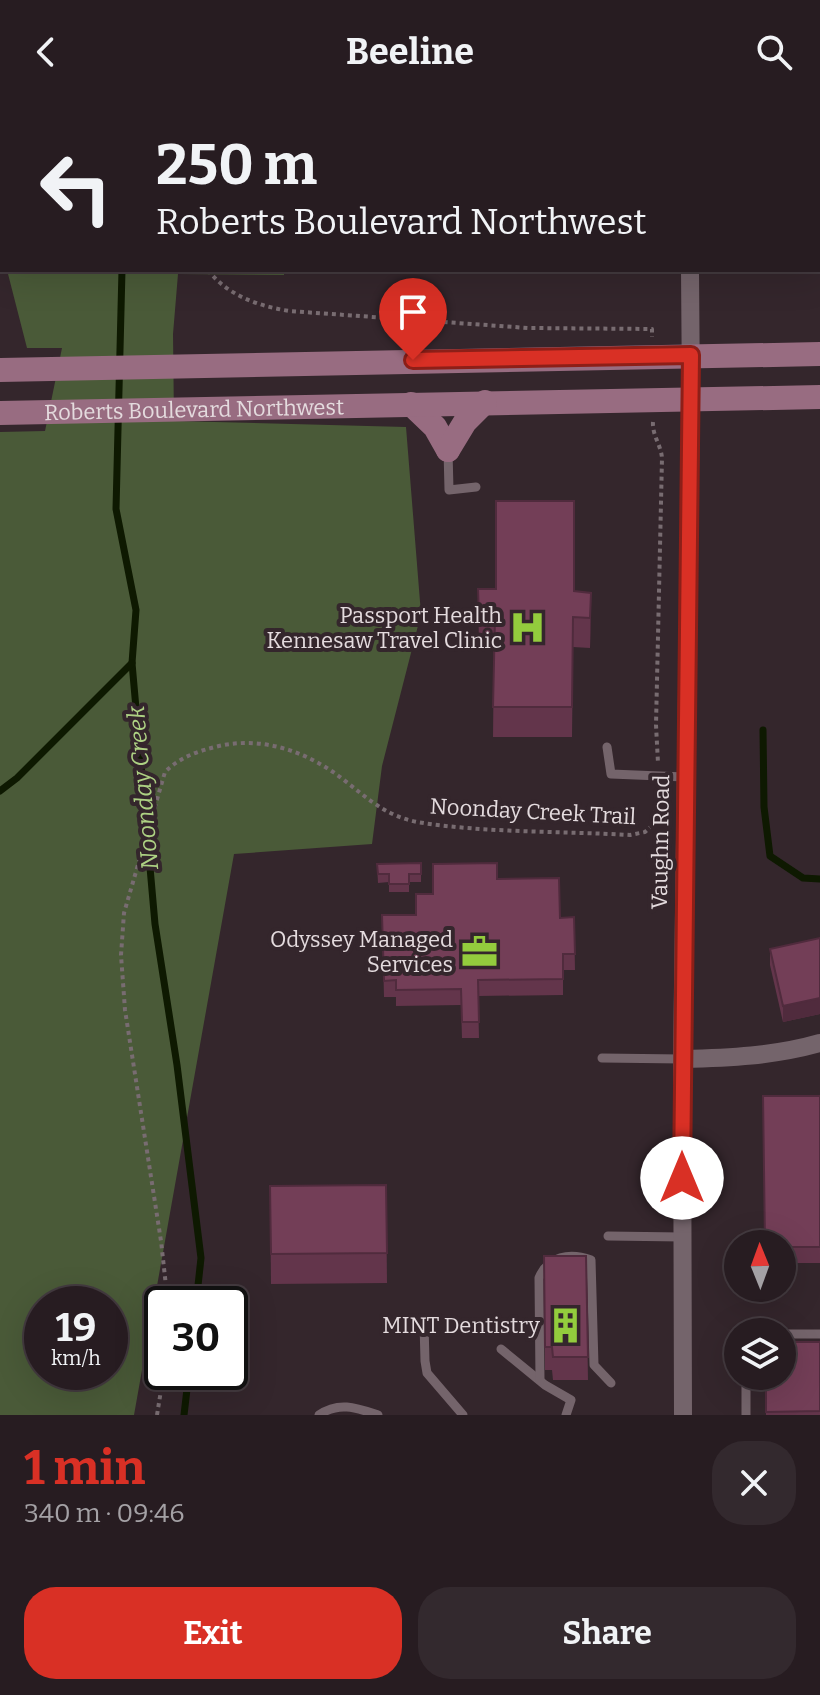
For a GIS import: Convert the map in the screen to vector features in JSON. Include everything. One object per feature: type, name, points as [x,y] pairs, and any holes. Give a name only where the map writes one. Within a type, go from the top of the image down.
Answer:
[{"type":"street","name":"Vaughn Road","points":[[683,1415],[682,1059],[690,272]]},
{"type":"street","name":"Roberts Boulevard Northwest","points":[[0,370],[820,354]]},
{"type":"street","name":"Roberts Boulevard Northwest","points":[[0,413],[820,397]]},
{"type":"street","points":[[411,404],[435,427],[448,450],[465,422],[485,402]]},
{"type":"street","points":[[682,1059],[728,1058],[794,1050],[820,1043]]},
{"type":"lane","points":[[448,450],[449,490],[476,487]]},
{"type":"lane","points":[[607,747],[611,774],[685,777]]},
{"type":"lane","points":[[602,1058],[682,1059]]},
{"type":"lane","points":[[608,1236],[682,1237]]},
{"type":"lane","points":[[540,1380],[539,1278],[543,1268],[554,1260],[577,1255],[591,1260],[594,1365],[611,1383]]},
{"type":"lane","points":[[424,1324],[427,1373],[463,1415]]},
{"type":"lane","points":[[796,1334],[820,1334]]},
{"type":"lane","points":[[501,1349],[571,1400],[566,1415]]},
{"type":"lane","points":[[746,1390],[746,1415]]},
{"type":"lane","points":[[319,1415],[333,1407],[350,1406],[378,1415]]},
{"type":"path","points":[[210,272],[216,280],[252,302],[289,311],[528,328],[652,329],[653,356]]},
{"type":"path","name":"Noonday Creek Trail","points":[[165,1286],[121,969],[123,921],[163,776],[172,765],[202,750],[228,744],[264,744],[310,758],[330,769],[377,807],[402,818],[460,826],[630,835],[645,832],[655,823],[658,814],[656,776],[662,458],[652,431],[654,399]]},
{"type":"path","points":[[157,1415],[161,1390]]},
{"type":"green space","points":[[8,272],[284,272],[284,275],[178,274],[173,334],[174,421],[406,427],[421,614],[382,766],[372,844],[234,854],[157,1286],[144,1286],[144,1359],[134,1415],[0,1415],[0,432],[45,431],[62,348],[27,348]]},
{"type":"building","name":"Passport Health Kennesaw Travel Clinic","points":[[496,501],[574,501],[574,591],[591,593],[590,618],[573,617],[572,707],[493,707],[495,617],[479,617],[478,589],[496,589]]},
{"type":"building","points":[[421,863],[421,874],[409,874],[409,884],[389,884],[389,874],[378,874],[377,864]]},
{"type":"building","name":"Odyssey Managed Services","points":[[497,863],[497,879],[559,878],[560,918],[574,917],[575,954],[563,954],[563,979],[478,980],[479,1022],[462,1022],[461,989],[396,990],[396,980],[384,981],[382,915],[416,915],[416,894],[433,894],[433,864]]},
{"type":"building","points":[[820,938],[820,998],[783,1006],[770,949]]},
{"type":"building","points":[[763,1096],[820,1096],[820,1247],[796,1247],[796,1230],[765,1230]]},
{"type":"building","points":[[386,1185],[387,1253],[271,1254],[270,1186]]},
{"type":"building","name":"MINT Dentistry","points":[[544,1256],[586,1256],[588,1357],[553,1357],[552,1347],[545,1347]]},
{"type":"building","points":[[796,1342],[820,1342],[820,1411],[766,1412],[766,1390],[796,1390]]},
{"type":"waterway","name":"Noonday Creek","points":[[122,272],[116,509],[136,610],[132,663],[155,924],[177,1065],[201,1258],[198,1286]]},
{"type":"waterway","points":[[0,791],[17,778],[132,663]]},
{"type":"waterway","points":[[763,730],[764,807],[770,856],[803,878],[820,879]]},
{"type":"waterway","name":"Noonday Creek","points":[[184,1415],[187,1390]]},
{"type":"place","name":"Passport Health Kennesaw Travel Clinic","points":[[528,628]]},
{"type":"place","name":"Odyssey Managed Services","points":[[479,952]]},
{"type":"place","name":"MINT Dentistry","points":[[566,1325]]},
{"type":"route","points":[[413,360],[691,355],[682,1178]]}]
